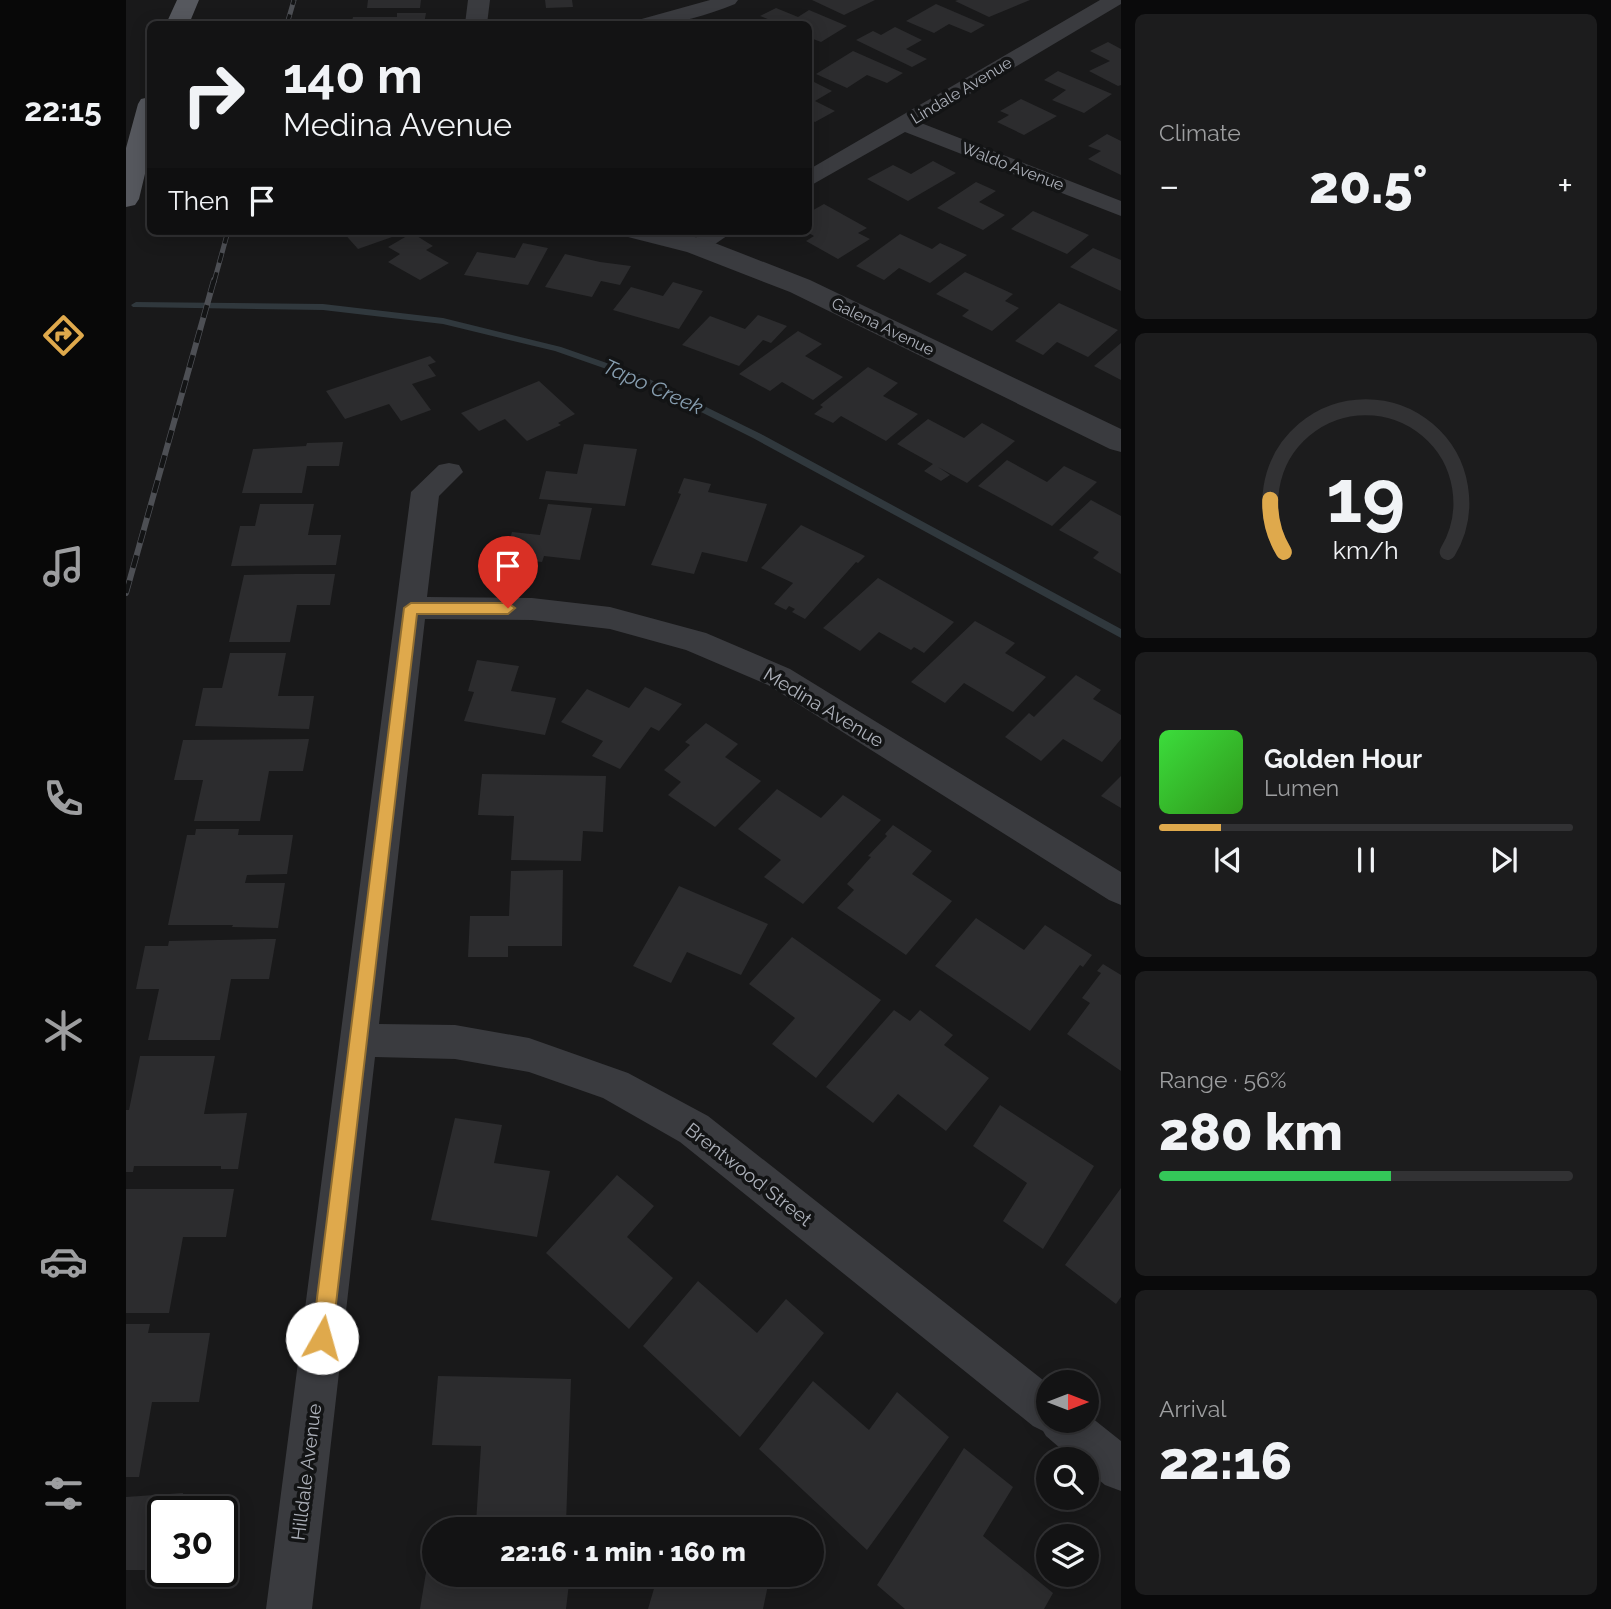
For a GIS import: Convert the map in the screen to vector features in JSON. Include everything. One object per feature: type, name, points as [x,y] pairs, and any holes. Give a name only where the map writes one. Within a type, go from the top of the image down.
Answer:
[{"type":"main road","points":[[179,21],[188,0]]},
{"type":"main road","points":[[126,199],[147,116]]},
{"type":"street","points":[[476,21],[479,0]]},
{"type":"street","points":[[658,21],[697,12],[728,0]]},
{"type":"street","name":"Lindale Avenue","points":[[812,178],[1114,0]]},
{"type":"street","name":"Waldo Avenue","points":[[904,124],[1121,209]]},
{"type":"street","name":"Galena Avenue","points":[[679,235],[709,238],[800,286],[1121,442]]},
{"type":"street","name":"Hilldale Avenue","points":[[289,1609],[425,492],[449,472]]},
{"type":"street","name":"Medina Avenue","points":[[411,608],[532,609],[610,618],[695,641],[779,677],[1121,890]]},
{"type":"street","name":"Brentwood Street","points":[[359,1040],[455,1042],[517,1053],[615,1085],[694,1129],[1036,1401]]},
{"type":"street","points":[[1076,1433],[1121,1469]]},
{"type":"building","points":[[368,0],[421,0],[420,8],[367,8]]},
{"type":"building","points":[[545,0],[572,0],[573,7],[546,8]]},
{"type":"building","points":[[812,0],[875,0],[844,15]]},
{"type":"building","points":[[1030,0],[989,17],[955,1]]},
{"type":"building","points":[[936,4],[985,25],[971,33],[949,24],[934,33],[906,21]]},
{"type":"building","points":[[776,8],[798,17],[809,10],[847,26],[821,42],[812,39],[812,21],[772,21],[760,16]]},
{"type":"building","points":[[397,13],[426,13],[425,21],[352,21],[353,17],[397,17]]},
{"type":"building","points":[[895,27],[922,40],[906,49],[927,59],[912,67],[856,40],[873,31],[881,35]]},
{"type":"building","points":[[1108,42],[1121,49],[1121,85],[1118,86],[1089,71],[1110,61],[1090,51]]},
{"type":"building","points":[[853,51],[903,73],[887,83],[867,75],[847,88],[816,74]]},
{"type":"building","points":[[1058,71],[1112,94],[1084,113],[1052,100],[1066,90],[1044,80]]},
{"type":"building","points":[[812,81],[832,91],[815,101],[835,111],[815,122],[812,120]]},
{"type":"building","points":[[1021,99],[1057,116],[1024,135],[997,122],[1009,115],[1000,111]]},
{"type":"building","points":[[1107,134],[1121,141],[1121,175],[1088,159],[1101,151],[1088,146]]},
{"type":"building","points":[[933,161],[956,173],[908,201],[867,179],[893,165],[911,174]]},
{"type":"building","points":[[976,182],[996,191],[979,202],[1005,215],[983,230],[937,208]]},
{"type":"building","points":[[824,204],[867,228],[858,233],[870,239],[838,259],[806,241],[814,236],[812,211]]},
{"type":"building","points":[[1033,211],[1089,235],[1067,254],[1011,229]]},
{"type":"building","points":[[900,234],[932,249],[940,243],[967,255],[930,283],[899,268],[884,280],[856,266]]},
{"type":"building","points":[[346,235],[392,237],[358,249]]},
{"type":"building","points":[[409,235],[415,235],[433,246],[426,250],[449,263],[420,280],[388,262],[400,254],[388,247]]},
{"type":"building","points":[[523,243],[548,248],[528,285],[464,275],[477,252],[515,258]]},
{"type":"building","points":[[1093,248],[1121,260],[1121,291],[1070,267]]},
{"type":"building","points":[[565,254],[631,266],[620,285],[601,281],[592,297],[545,287]]},
{"type":"building","points":[[965,272],[1013,294],[1005,301],[1019,308],[992,331],[962,316],[969,310],[936,294]]},
{"type":"building","points":[[673,282],[703,291],[679,329],[613,310],[631,287],[663,296]]},
{"type":"building","points":[[1059,303],[1118,330],[1088,357],[1057,342],[1043,355],[1015,341]]},
{"type":"building","points":[[758,315],[787,326],[771,343],[763,340],[739,366],[682,345],[710,316],[745,329]]},
{"type":"building","points":[[798,331],[822,344],[805,356],[843,377],[813,400],[782,382],[770,391],[739,374]]},
{"type":"building","points":[[1121,343],[1121,380],[1094,366]]},
{"type":"building","points":[[430,356],[436,362],[428,365],[436,376],[412,384],[431,410],[401,421],[389,404],[345,419],[326,391]]},
{"type":"building","points":[[868,367],[898,383],[883,396],[918,414],[886,441],[841,416],[833,423],[814,414],[823,407],[820,405]]},
{"type":"building","points":[[539,381],[575,414],[558,423],[561,425],[527,441],[505,419],[479,431],[461,413]]},
{"type":"building","points":[[928,419],[964,438],[982,423],[1015,441],[967,483],[938,467],[950,475],[941,481],[924,471],[933,464],[897,444]]},
{"type":"building","points":[[343,442],[339,466],[307,466],[302,493],[242,493],[253,449]]},
{"type":"building","points":[[584,444],[637,449],[625,506],[539,499],[546,471],[577,474]]},
{"type":"building","points":[[1007,460],[1047,482],[1064,466],[1097,482],[1052,526],[978,486]]},
{"type":"building","points":[[684,478],[711,484],[708,492],[767,504],[747,562],[702,552],[694,574],[651,565],[681,494],[678,493]]},
{"type":"building","points":[[1091,500],[1121,516],[1121,574],[1093,558],[1099,552],[1059,530]]},
{"type":"building","points":[[260,504],[314,504],[308,535],[341,535],[336,565],[231,566],[240,526],[255,526]]},
{"type":"building","points":[[548,504],[592,508],[580,560],[544,556],[542,562],[504,558],[512,532],[540,535]]},
{"type":"building","points":[[801,525],[865,556],[856,562],[805,619],[792,612],[795,609],[789,606],[786,610],[774,604],[793,583],[761,568]]},
{"type":"building","points":[[335,574],[330,605],[297,605],[290,642],[229,642],[244,575]]},
{"type":"building","points":[[878,578],[954,622],[924,653],[914,647],[911,650],[879,632],[860,651],[823,628]]},
{"type":"building","points":[[975,621],[1015,643],[1005,653],[1046,677],[1013,712],[964,683],[945,703],[911,682]]},
{"type":"building","points":[[230,653],[286,653],[278,696],[314,696],[309,729],[195,726],[203,688],[222,688]]},
{"type":"building","points":[[477,660],[519,666],[511,691],[556,698],[545,735],[464,721],[474,692],[468,691]]},
{"type":"building","points":[[1076,675],[1101,690],[1093,699],[1121,715],[1121,739],[1102,762],[1063,739],[1041,761],[1005,737],[1029,713],[1034,717]]},
{"type":"building","points":[[645,687],[682,704],[659,731],[651,727],[620,769],[592,756],[603,741],[561,722],[587,689],[629,708]]},
{"type":"building","points":[[706,723],[738,744],[725,757],[761,781],[715,827],[668,795],[681,782],[664,770],[690,745],[685,742]]},
{"type":"building","points":[[309,739],[303,771],[269,771],[260,821],[194,821],[203,780],[174,780],[183,740]]},
{"type":"building","points":[[482,774],[606,776],[603,832],[583,831],[581,861],[511,860],[514,816],[478,815]]},
{"type":"building","points":[[1121,776],[1121,808],[1101,796]]},
{"type":"building","points":[[777,789],[821,818],[843,795],[881,820],[803,904],[764,877],[781,860],[738,829]]},
{"type":"building","points":[[893,825],[932,851],[912,874],[952,901],[906,955],[837,908],[854,890],[847,884],[871,857],[868,856],[887,836],[885,834]]},
{"type":"building","points":[[196,829],[239,829],[238,835],[293,835],[287,874],[247,875],[245,883],[285,883],[278,928],[168,925],[187,835],[195,835]]},
{"type":"building","points":[[563,870],[562,946],[508,946],[508,957],[468,957],[470,916],[509,916],[511,871]]},
{"type":"building","points":[[679,886],[768,924],[741,975],[687,952],[671,983],[633,966]]},
{"type":"building","points":[[976,918],[1024,950],[1045,925],[1092,955],[1083,967],[1080,965],[1030,1031],[935,966]]},
{"type":"building","points":[[792,937],[881,1000],[816,1078],[772,1044],[795,1018],[749,984]]},
{"type":"building","points":[[276,939],[269,979],[231,979],[220,1040],[148,1040],[159,989],[136,989],[145,946],[168,946],[169,941]]},
{"type":"building","points":[[1103,964],[1121,975],[1121,1071],[1067,1034],[1090,1003],[1082,998],[1101,973],[1097,971]]},
{"type":"building","points":[[894,1010],[910,1021],[920,1010],[953,1035],[944,1045],[989,1078],[946,1131],[898,1094],[873,1123],[826,1087]]},
{"type":"building","points":[[140,1056],[215,1056],[204,1114],[247,1113],[238,1169],[221,1169],[221,1166],[134,1166],[133,1172],[126,1172],[126,1110],[129,1110]]},
{"type":"building","points":[[1000,1105],[1094,1166],[1043,1249],[1003,1221],[1027,1183],[973,1146]]},
{"type":"building","points":[[455,1118],[502,1125],[494,1163],[550,1171],[537,1237],[431,1220]]},
{"type":"building","points":[[617,1175],[654,1206],[627,1237],[673,1278],[629,1329],[546,1253]]},
{"type":"building","points":[[1121,1188],[1121,1297],[1116,1304],[1065,1265]]},
{"type":"building","points":[[126,1189],[234,1189],[226,1237],[183,1237],[169,1313],[126,1313]]},
{"type":"building","points":[[698,1281],[757,1333],[786,1299],[824,1333],[740,1437],[643,1346]]},
{"type":"building","points":[[126,1324],[150,1324],[148,1333],[210,1333],[199,1402],[152,1402],[139,1477],[126,1477]]},
{"type":"building","points":[[438,1376],[571,1379],[566,1517],[476,1517],[481,1446],[432,1445]]},
{"type":"building","points":[[813,1381],[869,1430],[897,1392],[949,1437],[867,1550],[759,1449]]},
{"type":"building","points":[[964,1448],[1013,1487],[983,1536],[1036,1579],[1036,1587],[1046,1587],[1053,1593],[1044,1609],[905,1609],[877,1585]]},
{"type":"building","points":[[183,1493],[183,1496],[147,1496],[147,1570],[126,1570],[126,1497]]},
{"type":"building","points":[[424,1587],[569,1587],[566,1609],[420,1609]]},
{"type":"building","points":[[654,1587],[768,1587],[763,1609],[648,1609]]},
{"type":"waterway","name":"Tapo Creek","points":[[136,305],[323,307],[443,321],[558,349],[638,377],[757,436],[1121,634]]},
{"type":"railway","points":[[288,21],[294,0]]},
{"type":"railway","points":[[214,282],[227,235]]},
{"type":"railway","points":[[126,593],[214,280]]},
{"type":"route","points":[[322,1338],[411,608],[508,608]]}]
